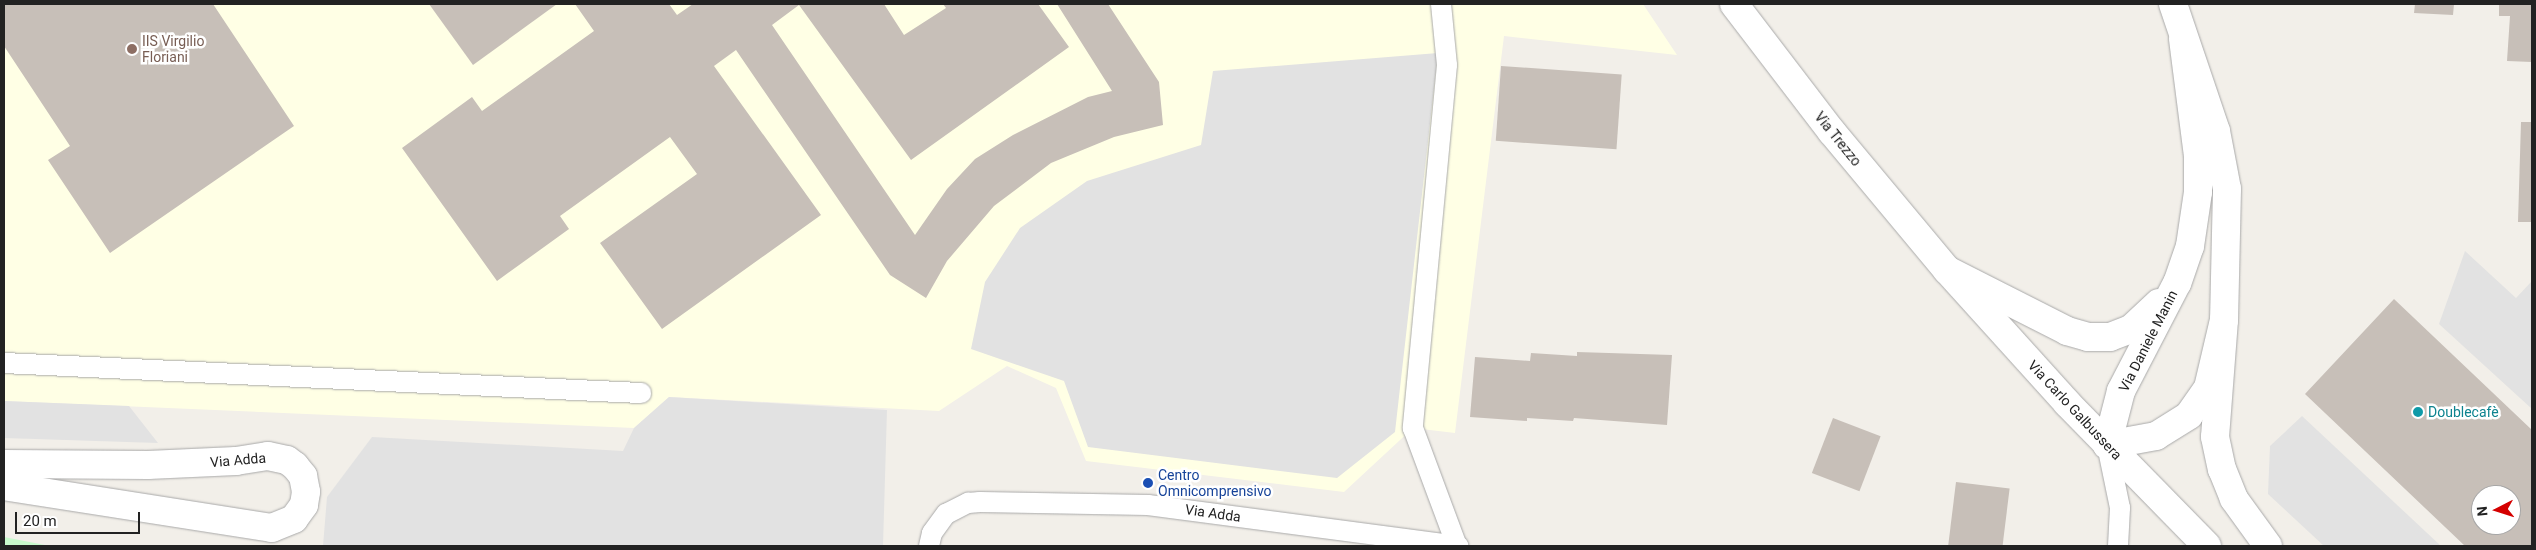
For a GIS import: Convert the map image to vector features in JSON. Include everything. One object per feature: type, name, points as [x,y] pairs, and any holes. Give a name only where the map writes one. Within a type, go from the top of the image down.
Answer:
[{"type":"street","name":"Via Trezzo","points":[[1734,4],[1832,132],[1947,270]]},
{"type":"street","name":"Via Daniele Manin","points":[[2173,4],[2183,40],[2216,130],[2224,165],[2228,213],[2224,320],[2215,421],[2218,453],[2234,499],[2268,546]]},
{"type":"street","name":"Via Daniele Manin","points":[[2183,40],[2197,138],[2198,174],[2190,246],[2177,284],[2121,391],[2107,445],[2156,436],[2179,424],[2194,410],[2211,381],[2224,320]]},
{"type":"street","name":"Via Daniele Manin","points":[[1947,270],[2067,331],[2094,338],[2121,334],[2136,326],[2177,284]]},
{"type":"street","name":"Via Carlo Galbussera","points":[[1947,270],[2107,445],[2207,546]]},
{"type":"street","name":"Via Adda","points":[[4,464],[148,465],[236,461],[268,456],[287,460],[295,466],[303,476],[306,492],[304,505],[294,519],[272,528],[4,486]]},
{"type":"lane","points":[[1441,4],[1447,65],[1413,428],[1457,546]]},
{"type":"lane","points":[[4,364],[641,393]]},
{"type":"lane","points":[[2107,445],[2120,508],[2118,546]]},
{"type":"lane","name":"Via Adda","points":[[929,546],[932,533],[946,514],[968,503],[980,502],[1148,504],[1457,546]]},
{"type":"shaded area","points":[[4,4],[1643,4],[1677,55],[1504,36],[1455,433],[1413,428],[1344,492],[1086,461],[1056,388],[1007,366],[939,411],[669,397],[634,428],[4,401]]},
{"type":"shaded area","points":[[1438,53],[1395,432],[1337,478],[1088,447],[1064,381],[971,349],[985,282],[1020,228],[1087,181],[1201,145],[1213,71]]},
{"type":"shaded area","points":[[2465,251],[2516,298],[2532,281],[2532,409],[2439,324]]},
{"type":"shaded area","points":[[669,397],[887,410],[883,546],[323,546],[327,497],[372,437],[623,451],[634,428]]},
{"type":"shaded area","points":[[4,401],[129,406],[158,443],[4,438]]},
{"type":"shaded area","points":[[2302,416],[2441,546],[2324,546],[2268,494],[2270,446]]},
{"type":"green space","points":[[4,537],[50,546],[4,546]]},
{"type":"building","points":[[4,4],[213,4],[294,126],[110,253],[48,160],[70,146],[4,46]]},
{"type":"building","points":[[429,4],[557,4],[473,65]]},
{"type":"building","points":[[575,4],[669,4],[677,15],[693,4],[884,4],[904,35],[946,8],[943,4],[1038,4],[1069,47],[911,160],[799,5],[772,25],[915,235],[947,189],[975,159],[1013,135],[1088,97],[1112,91],[1057,4],[1108,4],[1159,82],[1163,125],[1114,137],[1051,163],[994,206],[947,261],[926,298],[890,275],[736,50],[714,66],[821,215],[662,329],[600,243],[697,174],[670,137],[560,216],[569,229],[497,281],[402,148],[472,97],[482,111],[594,31]]},
{"type":"building","points":[[2415,4],[2454,4],[2453,15],[2414,13]]},
{"type":"building","points":[[2499,4],[2532,4],[2532,62],[2507,61],[2510,16],[2499,16]]},
{"type":"building","points":[[1501,66],[1622,74],[1616,149],[1496,141]]},
{"type":"building","points":[[2521,122],[2532,122],[2532,222],[2518,222]]},
{"type":"building","name":"Doublecafè","points":[[2394,299],[2532,430],[2532,546],[2465,546],[2305,394]]},
{"type":"building","points":[[1577,352],[1672,355],[1667,425],[1574,418],[1573,421],[1527,418],[1527,421],[1470,417],[1475,357],[1530,361],[1531,353],[1577,356]]},
{"type":"building","points":[[1833,418],[1881,436],[1859,491],[1812,473]]},
{"type":"building","points":[[1956,482],[2010,489],[2003,546],[1948,546]]},
{"type":"place","name":"IIS Virgilio Floriani","points":[[132,49]]},
{"type":"place","name":"Doublecafè","points":[[2418,412]]},
{"type":"place","name":"Centro Omnicomprensivo","points":[[1148,483]]}]
